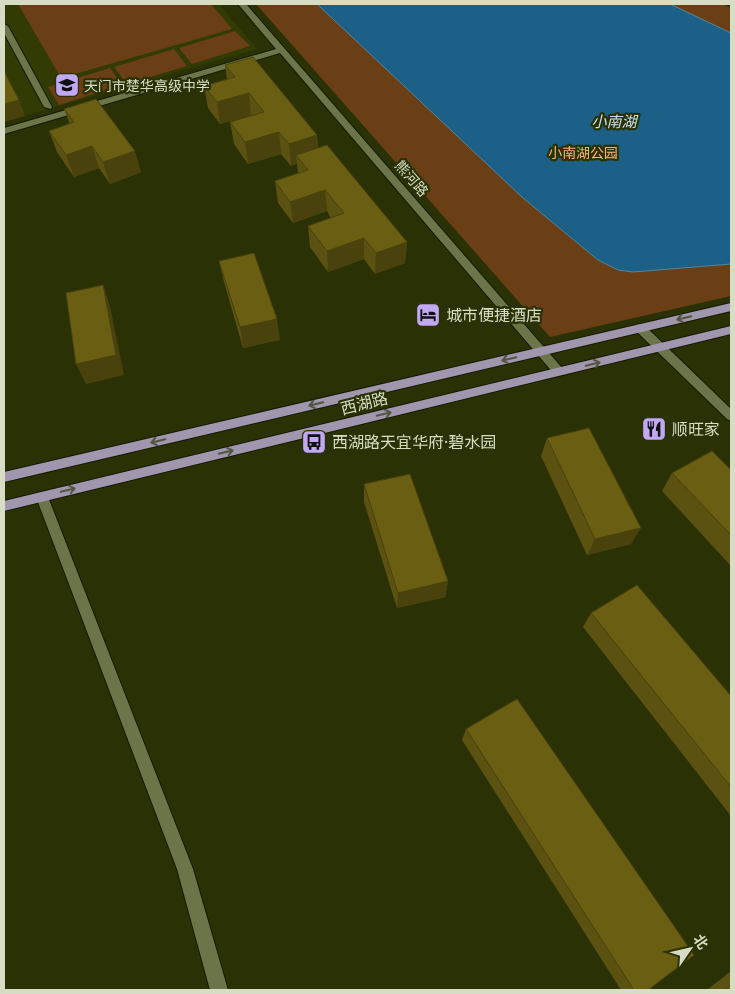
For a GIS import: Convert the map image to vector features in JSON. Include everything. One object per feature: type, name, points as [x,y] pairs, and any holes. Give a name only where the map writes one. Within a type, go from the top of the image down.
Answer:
[{"type":"main road","name":"西湖路","points":[[4,477],[731,307]]},
{"type":"main road","name":"西湖路","points":[[4,506],[731,330]]},
{"type":"street","name":"熊河路","points":[[242,4],[559,372]]},
{"type":"street","points":[[4,26],[48,107]]},
{"type":"street","points":[[4,52],[16,48]]},
{"type":"street","points":[[4,131],[282,50]]},
{"type":"street","points":[[640,328],[731,416]]},
{"type":"street","points":[[42,497],[185,869],[218,990]]},
{"type":"shaded area","name":"天门市楚华高级中学","points":[[4,4],[219,4],[257,49],[4,122]]},
{"type":"green space","points":[[18,4],[211,4],[232,29],[61,78]]},
{"type":"green space","name":"小南湖","points":[[256,4],[722,4],[731,8],[731,296],[550,337]]},
{"type":"green space","points":[[235,31],[250,46],[192,64],[179,48]]},
{"type":"green space","points":[[174,49],[187,66],[127,84],[114,67]]},
{"type":"green space","points":[[110,68],[122,85],[59,105],[48,87]]},
{"type":"water","name":"小南湖","points":[[317,4],[670,4],[731,33],[731,264],[633,272],[618,270],[598,260],[523,198]]},
{"type":"building","points":[[253,57],[317,135],[289,144],[279,132],[245,142],[230,122],[264,112],[249,93],[217,102],[204,86],[235,77],[225,65]]},
{"type":"building","points":[[4,71],[19,100],[4,104]]},
{"type":"building","points":[[96,99],[135,151],[103,162],[92,146],[66,155],[49,131],[74,122],[64,109]]},
{"type":"building","points":[[327,145],[407,242],[376,253],[364,238],[327,251],[308,226],[344,213],[325,190],[290,202],[275,181],[308,170],[296,155]]},
{"type":"building","points":[[254,253],[277,319],[240,327],[219,261]]},
{"type":"building","points":[[103,285],[116,355],[76,364],[66,293]]},
{"type":"building","points":[[589,428],[641,528],[595,539],[547,438]]},
{"type":"building","points":[[712,451],[731,470],[731,535],[672,473]]},
{"type":"building","points":[[410,474],[448,581],[398,593],[364,484]]},
{"type":"building","points":[[637,585],[731,696],[731,787],[591,613]]},
{"type":"building","points":[[517,699],[694,955],[648,990],[634,990],[466,729]]},
{"type":"place","name":"天门市楚华高级中学","points":[[67,85]]},
{"type":"place","name":"城市便捷酒店","points":[[428,315]]},
{"type":"place","name":"顺旺家","points":[[654,429]]},
{"type":"place","name":"西湖路天宜华府·碧水园","points":[[314,442]]},
{"type":"park label","name":"小南湖公园","points":[[583,152]]}]
